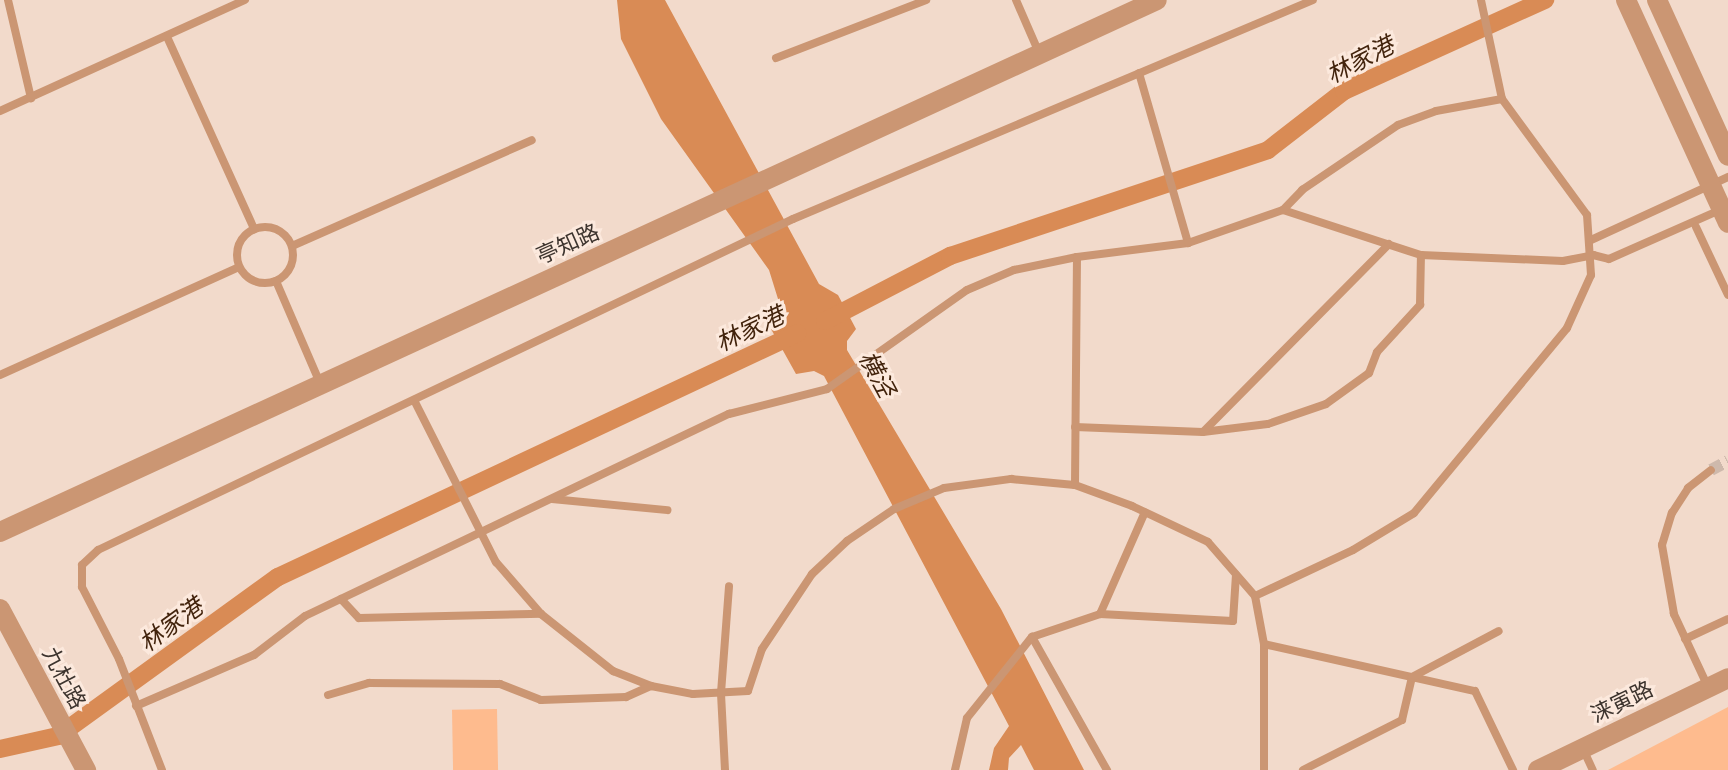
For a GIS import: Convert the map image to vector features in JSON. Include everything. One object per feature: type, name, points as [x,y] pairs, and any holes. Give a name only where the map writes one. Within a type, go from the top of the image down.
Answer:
[{"type":"street","name":"亭知路","points":[[0,532],[1157,0]]},
{"type":"street","points":[[1626,0],[1719,180],[1726,212]]},
{"type":"street","points":[[1657,0],[1728,156]]},
{"type":"street","name":"九杜路","points":[[0,609],[83,765]]},
{"type":"street","name":"涞寅路","points":[[1538,770],[1728,678]]},
{"type":"lane","points":[[8,0],[31,98]]},
{"type":"lane","points":[[0,111],[168,39],[245,0]]},
{"type":"lane","points":[[776,58],[926,0]]},
{"type":"lane","points":[[1016,0],[1039,53]]},
{"type":"lane","points":[[162,770],[119,659],[82,587],[82,565],[98,550],[793,219],[1313,0]]},
{"type":"lane","points":[[1255,596],[1353,550],[1414,513],[1567,328],[1591,275],[1593,255],[1587,215],[1502,99],[1481,0]]},
{"type":"lane","points":[[168,39],[254,229]]},
{"type":"lane","points":[[1139,73],[1188,243]]},
{"type":"lane","points":[[136,706],[254,655],[305,616],[729,414],[827,389],[967,290],[1014,270],[1077,257],[1188,243],[1283,210],[1302,190],[1398,125],[1436,111],[1502,99]]},
{"type":"lane","points":[[292,246],[532,140]]},
{"type":"lane","points":[[1591,240],[1719,180]]},
{"type":"lane","points":[[1283,210],[1421,255],[1563,261],[1593,255],[1609,259],[1726,212]]},
{"type":"lane","points":[[1696,227],[1728,295]]},
{"type":"lane","points":[[272,228],[292,246],[292,263],[276,281],[251,280],[239,267],[237,249],[254,229],[272,228]]},
{"type":"lane","points":[[1203,432],[1389,244]]},
{"type":"lane","points":[[1075,427],[1203,432],[1268,424],[1311,409],[1369,373],[1377,352],[1420,305],[1421,255]]},
{"type":"lane","points":[[1075,485],[1077,257]]},
{"type":"lane","points":[[0,375],[239,267]]},
{"type":"lane","points":[[276,281],[320,383]]},
{"type":"lane","points":[[414,400],[470,516],[496,562],[541,614],[613,671],[651,686],[721,693],[748,691],[762,649],[812,574],[847,541],[894,509],[944,488],[1011,479],[1075,485],[1145,512],[1208,542],[1255,596],[1264,644],[1264,770]]},
{"type":"lane","points":[[1708,688],[1685,639],[1665,582],[1662,545],[1672,513],[1688,488],[1711,470]]},
{"type":"lane","points":[[551,499],[667,510]]},
{"type":"lane","points":[[1100,614],[1145,512]]},
{"type":"lane","points":[[955,770],[967,718],[989,684],[1032,637],[1100,614],[1233,621],[1236,575]]},
{"type":"lane","points":[[725,770],[721,693],[729,586]]},
{"type":"lane","points":[[341,599],[359,618],[541,614]]},
{"type":"lane","points":[[1685,639],[1728,619]]},
{"type":"lane","points":[[1303,770],[1402,720],[1412,677],[1499,631]]},
{"type":"lane","points":[[1032,637],[1107,770]]},
{"type":"lane","points":[[1264,644],[1475,691],[1513,770]]},
{"type":"lane","points":[[328,695],[369,683],[500,684],[541,700],[626,697],[651,686]]},
{"type":"lane","points":[[1583,748],[1593,770]]},
{"type":"shaded area","points":[[617,0],[665,0],[819,284],[838,295],[856,329],[847,341],[847,350],[1001,609],[1084,770],[1034,770],[1021,745],[1009,758],[1008,770],[989,770],[994,748],[1009,726],[824,376],[814,371],[796,374],[771,329],[783,315],[769,270],[661,119],[621,39]]},
{"type":"shaded area","points":[[1728,707],[1728,770],[1608,770]]},
{"type":"shaded area","points":[[497,709],[498,770],[453,770],[452,710]]},
{"type":"waterway","name":"林家港","points":[[825,321],[950,256],[1268,150],[1344,91],[1545,0]]},
{"type":"waterway","name":"林家港","points":[[0,749],[58,736],[278,577],[798,333]]},
{"type":"tunnel","points":[[1711,470],[1728,461]]},
{"type":"water label","name":"横泾","points":[[877,374]]}]
